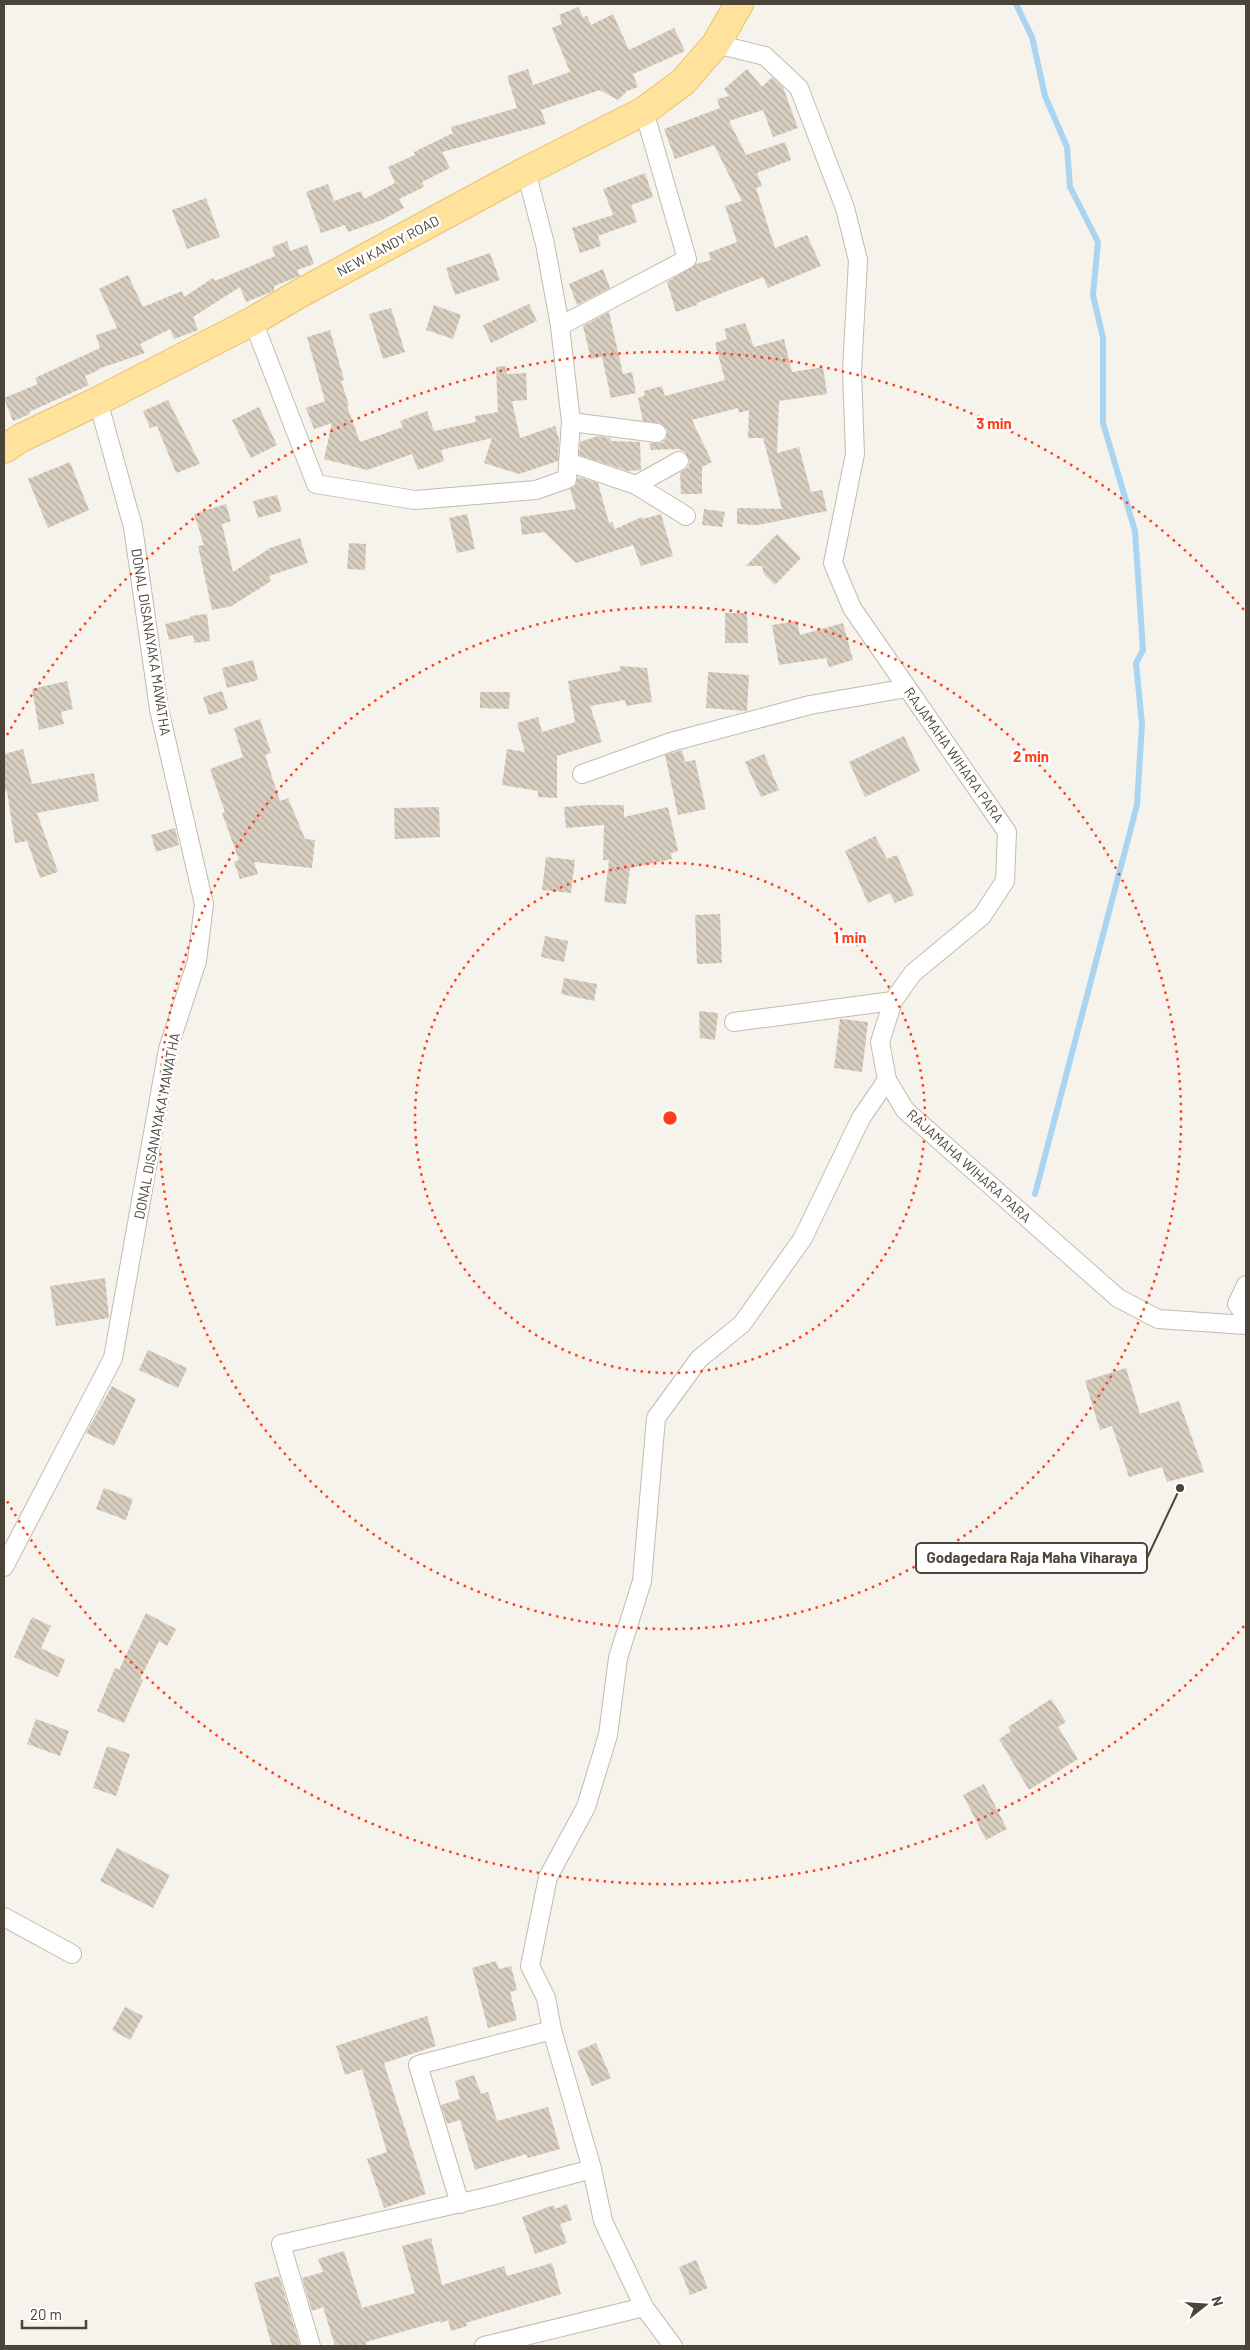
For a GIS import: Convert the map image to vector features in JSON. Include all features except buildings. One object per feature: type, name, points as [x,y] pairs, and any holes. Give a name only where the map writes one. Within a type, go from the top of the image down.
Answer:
[{"type":"main road","name":"NEW KANDY ROAD","points":[[4,449],[21,438],[98,401],[253,321],[526,171],[644,111],[683,82],[716,44],[738,4]]},
{"type":"street","name":"RAJAMAHA WIHARA PARA","points":[[716,44],[765,56],[799,88],[845,208],[858,260],[852,371],[855,454],[833,563],[852,608],[1007,832],[1004,881],[982,916],[913,973],[893,1001],[880,1042],[887,1080],[905,1110],[1118,1298],[1158,1319],[1246,1325]]},
{"type":"street","points":[[560,326],[687,259],[644,111]]},
{"type":"street","points":[[253,321],[316,484],[414,500],[536,490],[567,479],[570,422],[560,326],[545,244],[526,171]]},
{"type":"street","name":"DONAL DISANAYAKA MAWATHA","points":[[4,1567],[113,1358],[168,1049],[197,961],[204,904],[159,709],[133,527],[98,401]]},
{"type":"street","points":[[570,422],[657,433]]},
{"type":"street","points":[[636,485],[679,461]]},
{"type":"street","points":[[568,462],[636,485],[686,516]]},
{"type":"street","points":[[582,774],[671,742],[810,705],[907,688]]},
{"type":"street","points":[[734,1022],[893,1001]]},
{"type":"street","points":[[673,2346],[644,2307],[603,2221],[592,2169],[552,2030],[546,1998],[530,1966],[548,1877],[586,1807],[608,1735],[618,1658],[642,1581],[656,1418],[699,1359],[742,1324],[803,1238],[861,1118],[887,1080]]},
{"type":"street","points":[[1246,1285],[1237,1304],[1246,1316]]},
{"type":"street","points":[[4,1917],[72,1954]]},
{"type":"street","points":[[460,2204],[418,2065],[552,2030]]},
{"type":"street","points":[[312,2346],[282,2244],[460,2204],[592,2169]]},
{"type":"street","points":[[485,2346],[644,2307]]},
{"type":"waterway","points":[[1016,4],[1032,37],[1045,96],[1067,147],[1070,187],[1098,242],[1093,295],[1103,338],[1103,423],[1135,531],[1143,650],[1136,663],[1142,724],[1137,805],[1035,1194]]},
{"type":"place","name":"Godagedara Raja Maha Viharaya","points":[[1180,1488]]}]
